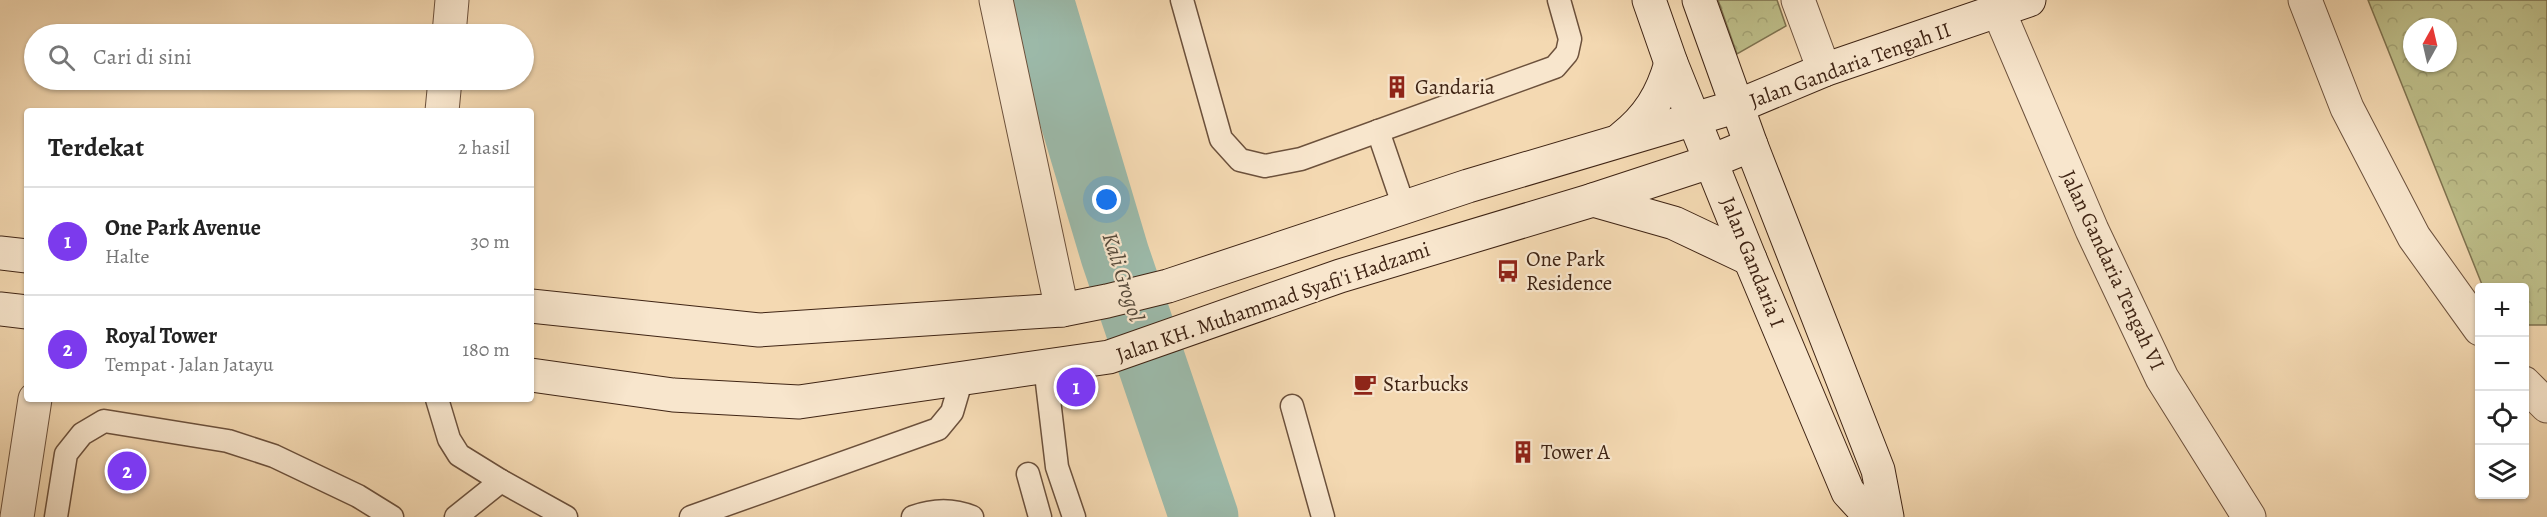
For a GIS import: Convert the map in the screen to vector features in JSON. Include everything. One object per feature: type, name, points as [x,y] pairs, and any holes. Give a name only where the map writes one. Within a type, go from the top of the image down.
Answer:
[{"type":"main road","points":[[450,24],[452,0]]},
{"type":"main road","points":[[996,0],[1062,310]]},
{"type":"main road","name":"Jalan Gandaria I","points":[[1649,0],[1671,63],[1750,259],[1848,492],[1871,517]]},
{"type":"main road","name":"Jalan Gandaria I","points":[[1699,0],[1751,145],[1878,470],[1887,517]]},
{"type":"main road","points":[[1798,0],[1824,70]]},
{"type":"main road","name":"Jalan Gandaria Tengah II","points":[[1738,106],[1824,70],[2029,0]]},
{"type":"main road","points":[[2305,0],[2347,108],[2414,237],[2475,322]]},
{"type":"main road","name":"Jalan Gandaria Tengah VI","points":[[1999,12],[2092,230],[2162,378],[2249,517]]},
{"type":"main road","points":[[1615,143],[1635,128],[1652,109],[1664,87],[1671,63]]},
{"type":"main road","points":[[442,108],[444,90]]},
{"type":"main road","points":[[534,306],[759,330],[1062,310],[1107,302],[1168,286],[1404,207],[1738,106]]},
{"type":"main road","name":"Jalan KH. Muhammad Syafi'i Hadzami","points":[[534,375],[673,395],[799,402],[1109,357],[1340,276],[1593,200],[1712,161],[1751,145]]},
{"type":"main road","points":[[1593,200],[1674,223],[1750,259]]},
{"type":"main road","points":[[0,253],[24,256]]},
{"type":"main road","points":[[0,309],[24,312]]},
{"type":"main road","points":[[17,517],[35,402]]},
{"type":"lane","points":[[1182,0],[1221,139],[1239,160],[1265,166],[1301,159],[1555,67],[1568,53],[1570,39],[1559,0]]},
{"type":"lane","points":[[1378,131],[1404,207]]},
{"type":"lane","points":[[1045,366],[1058,467],[1074,517]]},
{"type":"lane","points":[[691,517],[938,429],[952,412],[962,378]]},
{"type":"lane","points":[[439,402],[449,439],[459,455],[566,517]]},
{"type":"lane","points":[[1292,406],[1323,517]]},
{"type":"lane","points":[[56,517],[66,454],[82,434],[104,421],[228,441],[274,456],[358,495],[392,517]]},
{"type":"lane","points":[[1028,474],[1040,517]]},
{"type":"lane","points":[[456,517],[501,481]]},
{"type":"lane","points":[[913,517],[925,513],[958,511],[972,517]]},
{"type":"green space","points":[[1718,0],[1777,0],[1786,26],[1737,54]]},
{"type":"green space","points":[[2368,0],[2547,0],[2547,325],[2529,325],[2529,283],[2481,283]]},
{"type":"waterway","name":"Kali Grogol","points":[[1039,0],[1115,255],[1204,517]]},
{"type":"place","name":"Gandaria","points":[[1397,87]]},
{"type":"place","name":"One Park Residence","points":[[1508,271]]},
{"type":"place","name":"Starbucks","points":[[1365,384]]},
{"type":"place","name":"One Park Avenue","points":[[1076,387]]},
{"type":"place","name":"Tower A","points":[[1523,452]]},
{"type":"place","name":"Royal Tower","points":[[127,471]]}]
